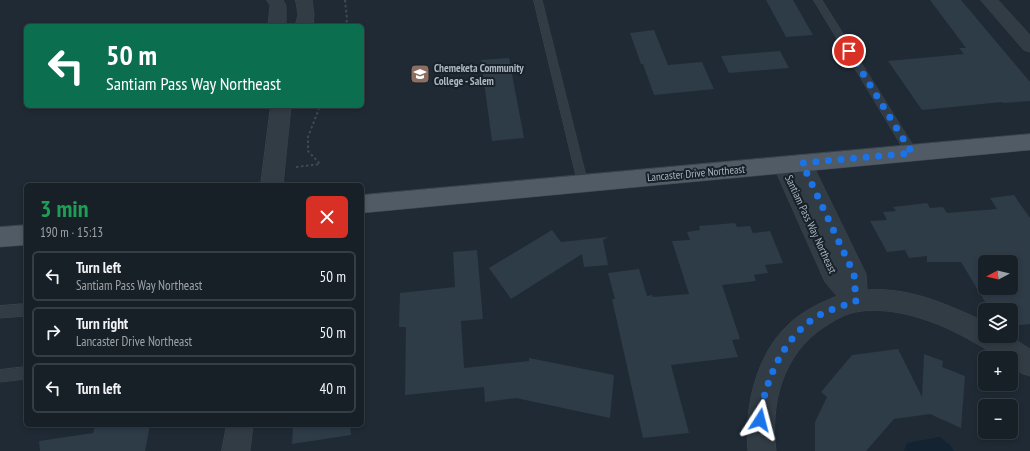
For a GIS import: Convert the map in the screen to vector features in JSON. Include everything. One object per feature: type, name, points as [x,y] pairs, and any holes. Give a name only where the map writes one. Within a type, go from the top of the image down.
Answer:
[{"type":"main road","name":"Lancaster Drive Northeast","points":[[364,204],[1029,143]]},
{"type":"main road","points":[[0,237],[24,235]]},
{"type":"street","points":[[276,0],[278,6],[277,24]]},
{"type":"street","points":[[304,0],[306,15],[304,24]]},
{"type":"street","points":[[989,0],[1030,46]]},
{"type":"street","points":[[272,177],[281,108]]},
{"type":"street","name":"Santiam Pass Way Northeast","points":[[793,164],[833,275],[856,301]]},
{"type":"street","points":[[762,451],[759,433],[762,406],[771,376],[781,354],[798,331],[816,317],[856,301],[877,300],[898,302],[933,311],[956,321],[1007,348],[1030,364]]},
{"type":"street","points":[[236,451],[240,427]]},
{"type":"lane","points":[[538,0],[584,184]]},
{"type":"lane","points":[[818,0],[912,153]]},
{"type":"lane","points":[[0,312],[24,310]]},
{"type":"lane","points":[[0,376],[24,373]]},
{"type":"path","points":[[346,0],[346,24]]},
{"type":"path","points":[[272,177],[320,164],[308,151],[308,137],[319,108]]},
{"type":"water","points":[[940,437],[950,445],[954,451],[904,451],[907,443]]},
{"type":"building","points":[[766,0],[793,0],[813,35],[786,37]]},
{"type":"building","points":[[930,0],[961,0],[1030,82],[1030,101],[1002,102],[922,110],[888,61],[964,54],[959,48],[966,48]]},
{"type":"building","points":[[654,30],[668,65],[702,62],[714,89],[654,95],[630,33]]},
{"type":"building","points":[[780,51],[789,68],[729,73],[721,56]]},
{"type":"building","points":[[509,58],[524,138],[492,141],[481,60]]},
{"type":"building","points":[[1014,195],[1030,218],[1030,324],[1018,325],[1018,303],[986,303],[981,295],[1018,295],[1018,255],[978,255],[978,290],[961,262],[927,262],[927,256],[909,258],[905,250],[887,252],[870,221],[887,220],[883,212],[896,211],[893,207],[927,203],[930,208],[943,207],[947,213],[997,209],[990,198]]},
{"type":"building","points":[[735,223],[737,227],[750,226],[753,233],[770,231],[783,263],[765,265],[768,273],[754,275],[756,281],[722,285],[740,339],[732,340],[738,357],[671,365],[689,433],[643,438],[612,299],[615,299],[608,273],[639,269],[647,296],[652,295],[653,297],[689,294],[672,241],[690,240],[687,232],[700,230],[699,226]]},
{"type":"building","points":[[552,230],[561,242],[608,237],[603,240],[608,265],[584,267],[582,254],[511,299],[489,268]]},
{"type":"building","points":[[477,250],[483,319],[461,321],[464,368],[529,361],[529,358],[614,375],[610,418],[516,398],[485,402],[484,387],[405,395],[406,327],[399,327],[400,293],[455,287],[453,252]]},
{"type":"building","points":[[898,349],[922,397],[924,354],[943,361],[942,367],[965,376],[961,428],[930,414],[894,419],[866,451],[815,451],[815,422],[827,397],[821,392],[852,355]]},
{"type":"building","points":[[94,427],[150,427],[145,451],[40,451],[39,441],[93,433]]},
{"type":"building","points":[[293,427],[350,427],[351,435],[292,444]]},
{"type":"place","name":"Chemeketa Community College - Salem","points":[[420,74]]},
{"type":"route","points":[[760,420],[762,406],[771,376],[781,354],[798,331],[816,317],[856,301],[854,274],[802,163],[912,153],[849,51]]}]
